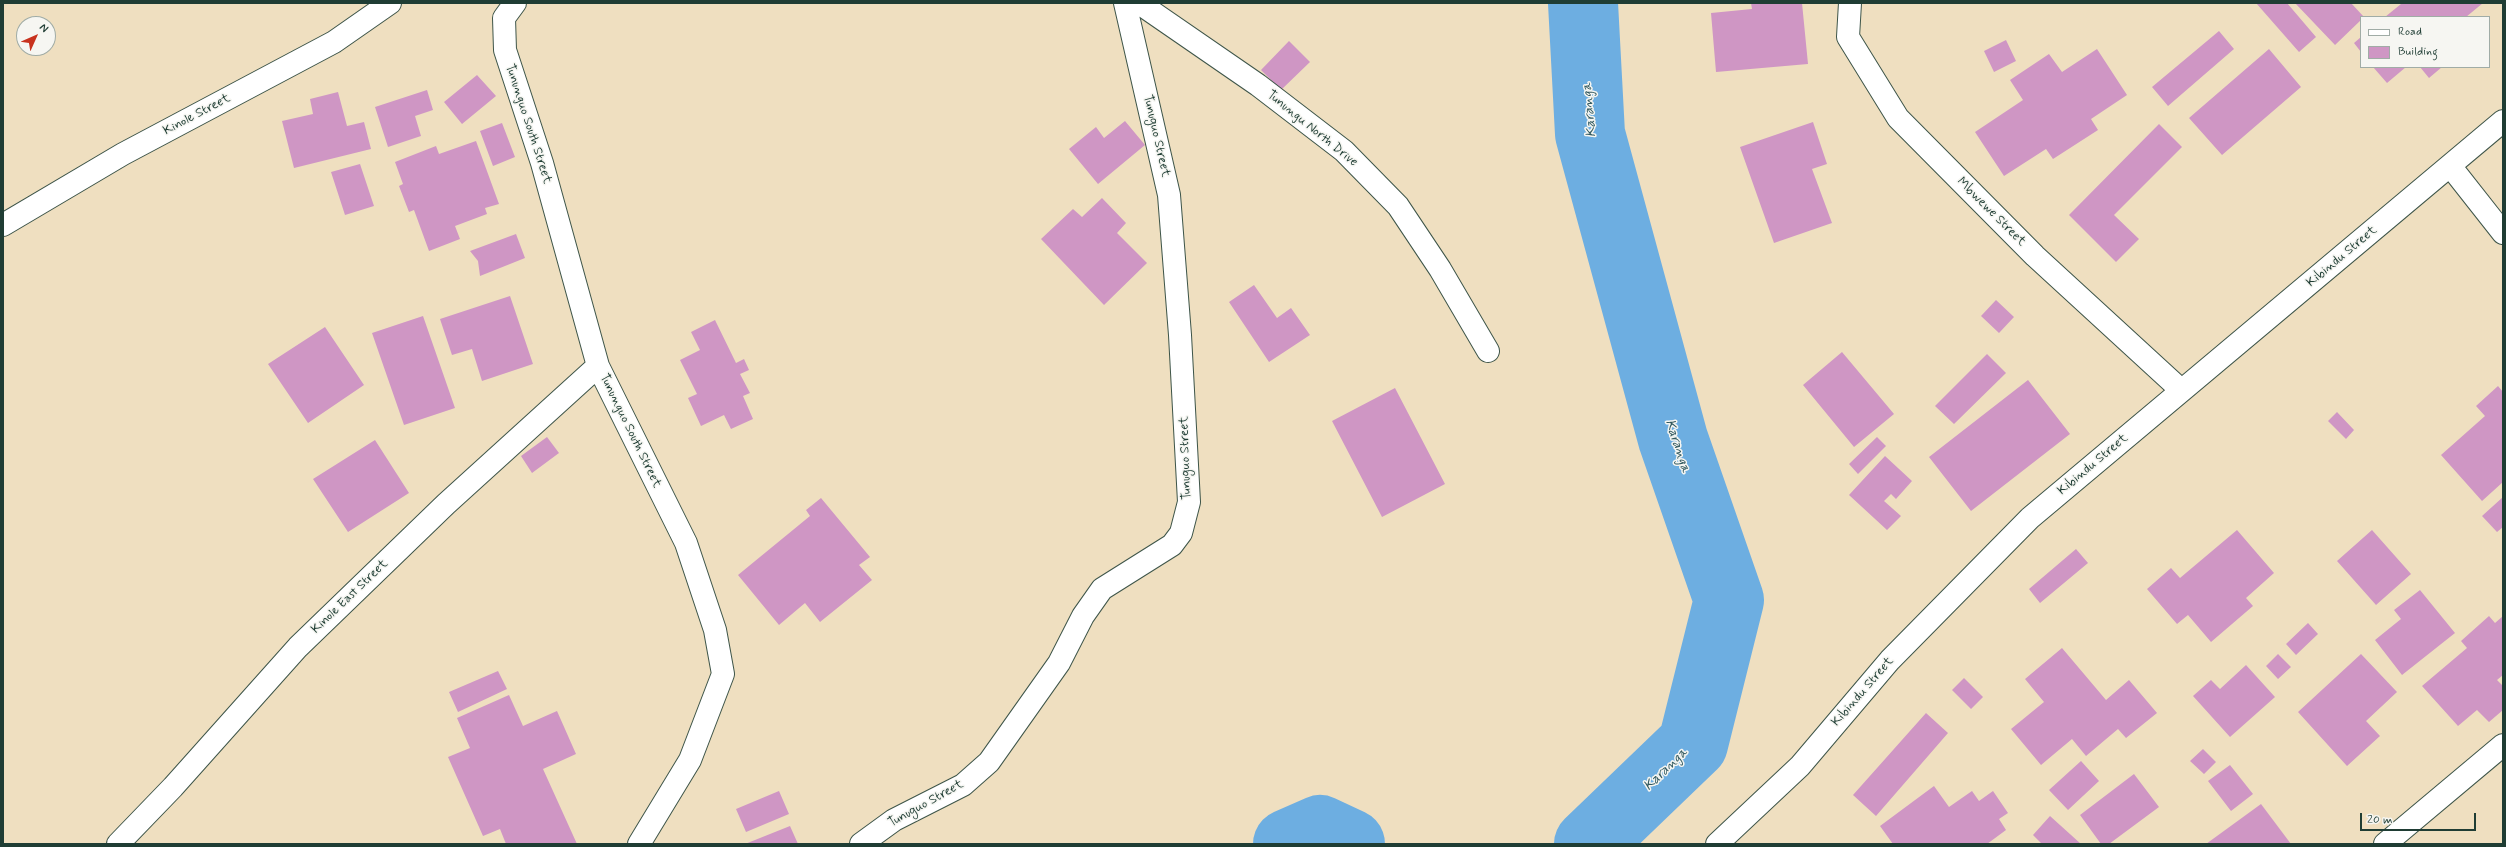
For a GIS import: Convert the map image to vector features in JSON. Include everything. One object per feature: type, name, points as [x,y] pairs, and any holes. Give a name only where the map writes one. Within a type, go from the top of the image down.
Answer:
[{"type":"street","name":"Kinole Street","points":[[3,224],[123,154],[334,42],[390,3]]},
{"type":"street","name":"Tununguo South Street","points":[[515,3],[504,18],[504,50],[542,163],[598,366],[686,543],[715,630],[723,674],[690,760],[639,844]]},
{"type":"street","name":"Tunuguo Street","points":[[861,844],[894,820],[963,785],[989,762],[1059,662],[1083,616],[1102,589],[1172,545],[1181,533],[1189,502],[1180,336],[1169,195],[1125,3]]},
{"type":"street","name":"Tunungu North Drive","points":[[1139,3],[1258,85],[1344,151],[1398,206],[1440,269],[1488,351]]},
{"type":"street","name":"Mbwewe Street","points":[[1850,3],[1848,37],[1898,118],[2034,256],[2181,390]]},
{"type":"street","name":"Kibindu Street","points":[[1717,844],[1800,766],[1890,660],[2030,518],[2181,390],[2451,167],[2503,121]]},
{"type":"street","points":[[2451,167],[2503,233]]},
{"type":"street","name":"Kinole East Street","points":[[118,844],[173,787],[298,647],[446,504],[598,366]]},
{"type":"street","points":[[2394,841],[2503,745]]},
{"type":"building","points":[[1751,3],[1802,3],[1808,64],[1716,72],[1711,13],[1752,9]]},
{"type":"building","points":[[2256,3],[2287,3],[2316,37],[2299,52]]},
{"type":"building","points":[[2295,3],[2351,3],[2363,16],[2360,16],[2360,21],[2335,45]]},
{"type":"building","points":[[2400,3],[2483,3],[2467,16],[2386,16],[2401,4]]},
{"type":"building","points":[[2219,31],[2234,49],[2168,106],[2152,87]]},
{"type":"building","points":[[2360,38],[2360,51],[2354,43]]},
{"type":"building","points":[[2006,40],[2016,61],[1994,72],[1984,51]]},
{"type":"building","points":[[1289,41],[1310,62],[1281,90],[1261,70]]},
{"type":"building","points":[[2097,49],[2127,95],[2091,119],[2098,130],[2053,159],[2046,149],[2004,176],[1975,132],[2023,100],[2010,80],[2049,54],[2062,72]]},
{"type":"building","points":[[2269,49],[2301,87],[2222,155],[2189,118]]},
{"type":"building","points":[[2374,68],[2405,68],[2387,83]]},
{"type":"building","points":[[2421,68],[2441,68],[2429,78]]},
{"type":"building","points":[[477,75],[496,96],[462,124],[444,102]]},
{"type":"building","points":[[427,90],[433,110],[415,116],[421,136],[388,147],[375,107]]},
{"type":"building","points":[[338,92],[347,126],[364,122],[371,149],[294,168],[282,121],[313,114],[310,99]]},
{"type":"building","points":[[1125,121],[1145,145],[1098,184],[1069,149],[1096,127],[1104,138]]},
{"type":"building","points":[[1813,122],[1827,164],[1812,169],[1832,223],[1774,243],[1740,147]]},
{"type":"building","points":[[502,123],[515,157],[493,166],[480,131]]},
{"type":"building","points":[[2159,124],[2182,147],[2114,215],[2139,239],[2116,262],[2069,215]]},
{"type":"building","points":[[476,141],[499,204],[485,208],[487,214],[455,226],[460,239],[429,251],[414,210],[409,212],[399,186],[403,184],[395,162],[436,146],[439,154]]},
{"type":"building","points":[[360,164],[374,206],[345,215],[331,172]]},
{"type":"building","points":[[1102,198],[1126,223],[1117,233],[1147,263],[1104,305],[1041,239],[1073,209],[1082,217]]},
{"type":"building","points":[[516,234],[525,258],[480,276],[478,261],[470,251]]},
{"type":"building","points":[[1254,285],[1277,318],[1291,308],[1310,335],[1269,362],[1229,302]]},
{"type":"building","points":[[510,296],[533,364],[482,381],[472,349],[452,355],[440,319]]},
{"type":"building","points":[[1996,300],[2014,317],[1999,333],[1981,316]]},
{"type":"building","points":[[423,316],[455,408],[404,425],[372,333]]},
{"type":"building","points":[[715,320],[736,363],[744,359],[749,370],[740,374],[750,393],[743,396],[753,419],[731,429],[724,415],[701,426],[688,398],[697,394],[680,360],[700,350],[691,332]]},
{"type":"building","points":[[325,327],[364,385],[308,423],[268,364]]},
{"type":"building","points":[[1842,352],[1894,414],[1854,447],[1803,385]]},
{"type":"building","points":[[1987,354],[2006,373],[1954,424],[1935,406]]},
{"type":"building","points":[[2028,380],[2070,434],[1971,511],[1929,457]]},
{"type":"building","points":[[2498,386],[2503,392],[2503,482],[2482,501],[2441,455],[2485,416],[2476,406]]},
{"type":"building","points":[[1395,388],[1445,484],[1382,517],[1332,421]]},
{"type":"building","points":[[2337,412],[2354,430],[2346,439],[2328,421]]},
{"type":"building","points":[[547,437],[559,453],[532,473],[521,456]]},
{"type":"building","points":[[1877,437],[1886,446],[1858,474],[1849,464]]},
{"type":"building","points":[[375,440],[409,493],[348,532],[313,479]]},
{"type":"building","points":[[1885,456],[1912,481],[1896,499],[1891,494],[1884,501],[1901,516],[1887,530],[1849,495]]},
{"type":"building","points":[[2503,497],[2503,527],[2497,532],[2482,516]]},
{"type":"building","points":[[821,498],[870,557],[859,565],[872,580],[820,622],[805,603],[779,625],[738,575],[810,516],[806,510]]},
{"type":"building","points":[[2237,530],[2274,573],[2246,598],[2253,606],[2211,642],[2188,615],[2177,624],[2147,589],[2171,568],[2180,578]]},
{"type":"building","points":[[2372,530],[2411,574],[2376,605],[2337,561]]},
{"type":"building","points":[[2076,549],[2088,563],[2040,603],[2029,589]]},
{"type":"building","points":[[2420,590],[2455,633],[2402,675],[2375,640],[2401,619],[2394,610]]},
{"type":"building","points":[[2489,616],[2495,623],[2503,616],[2503,675],[2497,680],[2503,686],[2503,710],[2489,722],[2477,710],[2458,726],[2422,686],[2467,648],[2461,641]]},
{"type":"building","points":[[2308,623],[2318,634],[2296,655],[2286,644]]},
{"type":"building","points":[[2062,648],[2106,700],[2129,680],[2157,713],[2126,738],[2118,729],[2086,756],[2072,739],[2041,765],[2011,729],[2044,702],[2025,679]]},
{"type":"building","points":[[2278,654],[2291,667],[2278,679],[2266,666]]},
{"type":"building","points":[[2361,654],[2397,692],[2366,721],[2380,736],[2347,766],[2298,712]]},
{"type":"building","points":[[2246,665],[2275,697],[2230,737],[2193,696],[2211,680],[2220,689]]},
{"type":"building","points":[[498,671],[507,689],[458,712],[449,692]]},
{"type":"building","points":[[1964,678],[1983,697],[1971,709],[1952,690]]},
{"type":"building","points":[[509,695],[523,726],[557,711],[576,754],[543,769],[577,844],[506,844],[500,829],[483,836],[448,757],[470,748],[457,718]]},
{"type":"building","points":[[1926,713],[1948,733],[1876,816],[1853,795]]},
{"type":"building","points":[[2203,749],[2216,762],[2204,774],[2190,761]]},
{"type":"building","points":[[2081,761],[2099,781],[2068,810],[2049,790]]},
{"type":"building","points":[[2230,765],[2253,794],[2231,811],[2208,781]]},
{"type":"building","points":[[2134,774],[2159,807],[2109,844],[2101,844],[2080,815]]},
{"type":"building","points":[[1934,786],[1949,807],[1972,791],[1979,801],[1993,791],[2008,813],[1999,819],[2006,830],[1987,844],[1893,844],[1880,826]]},
{"type":"building","points":[[779,791],[789,814],[746,832],[736,809]]},
{"type":"building","points":[[2261,804],[2291,844],[2206,844]]},
{"type":"building","points":[[2050,816],[2081,844],[2042,844],[2033,835]]},
{"type":"building","points":[[790,826],[798,844],[745,844]]},
{"type":"waterway","name":"Karanga","points":[[1583,3],[1590,134],[1673,439],[1729,600],[1693,744],[1589,844]]},
{"type":"waterway","name":"Karanga","points":[[1288,844],[1320,830],[1350,844]]}]
